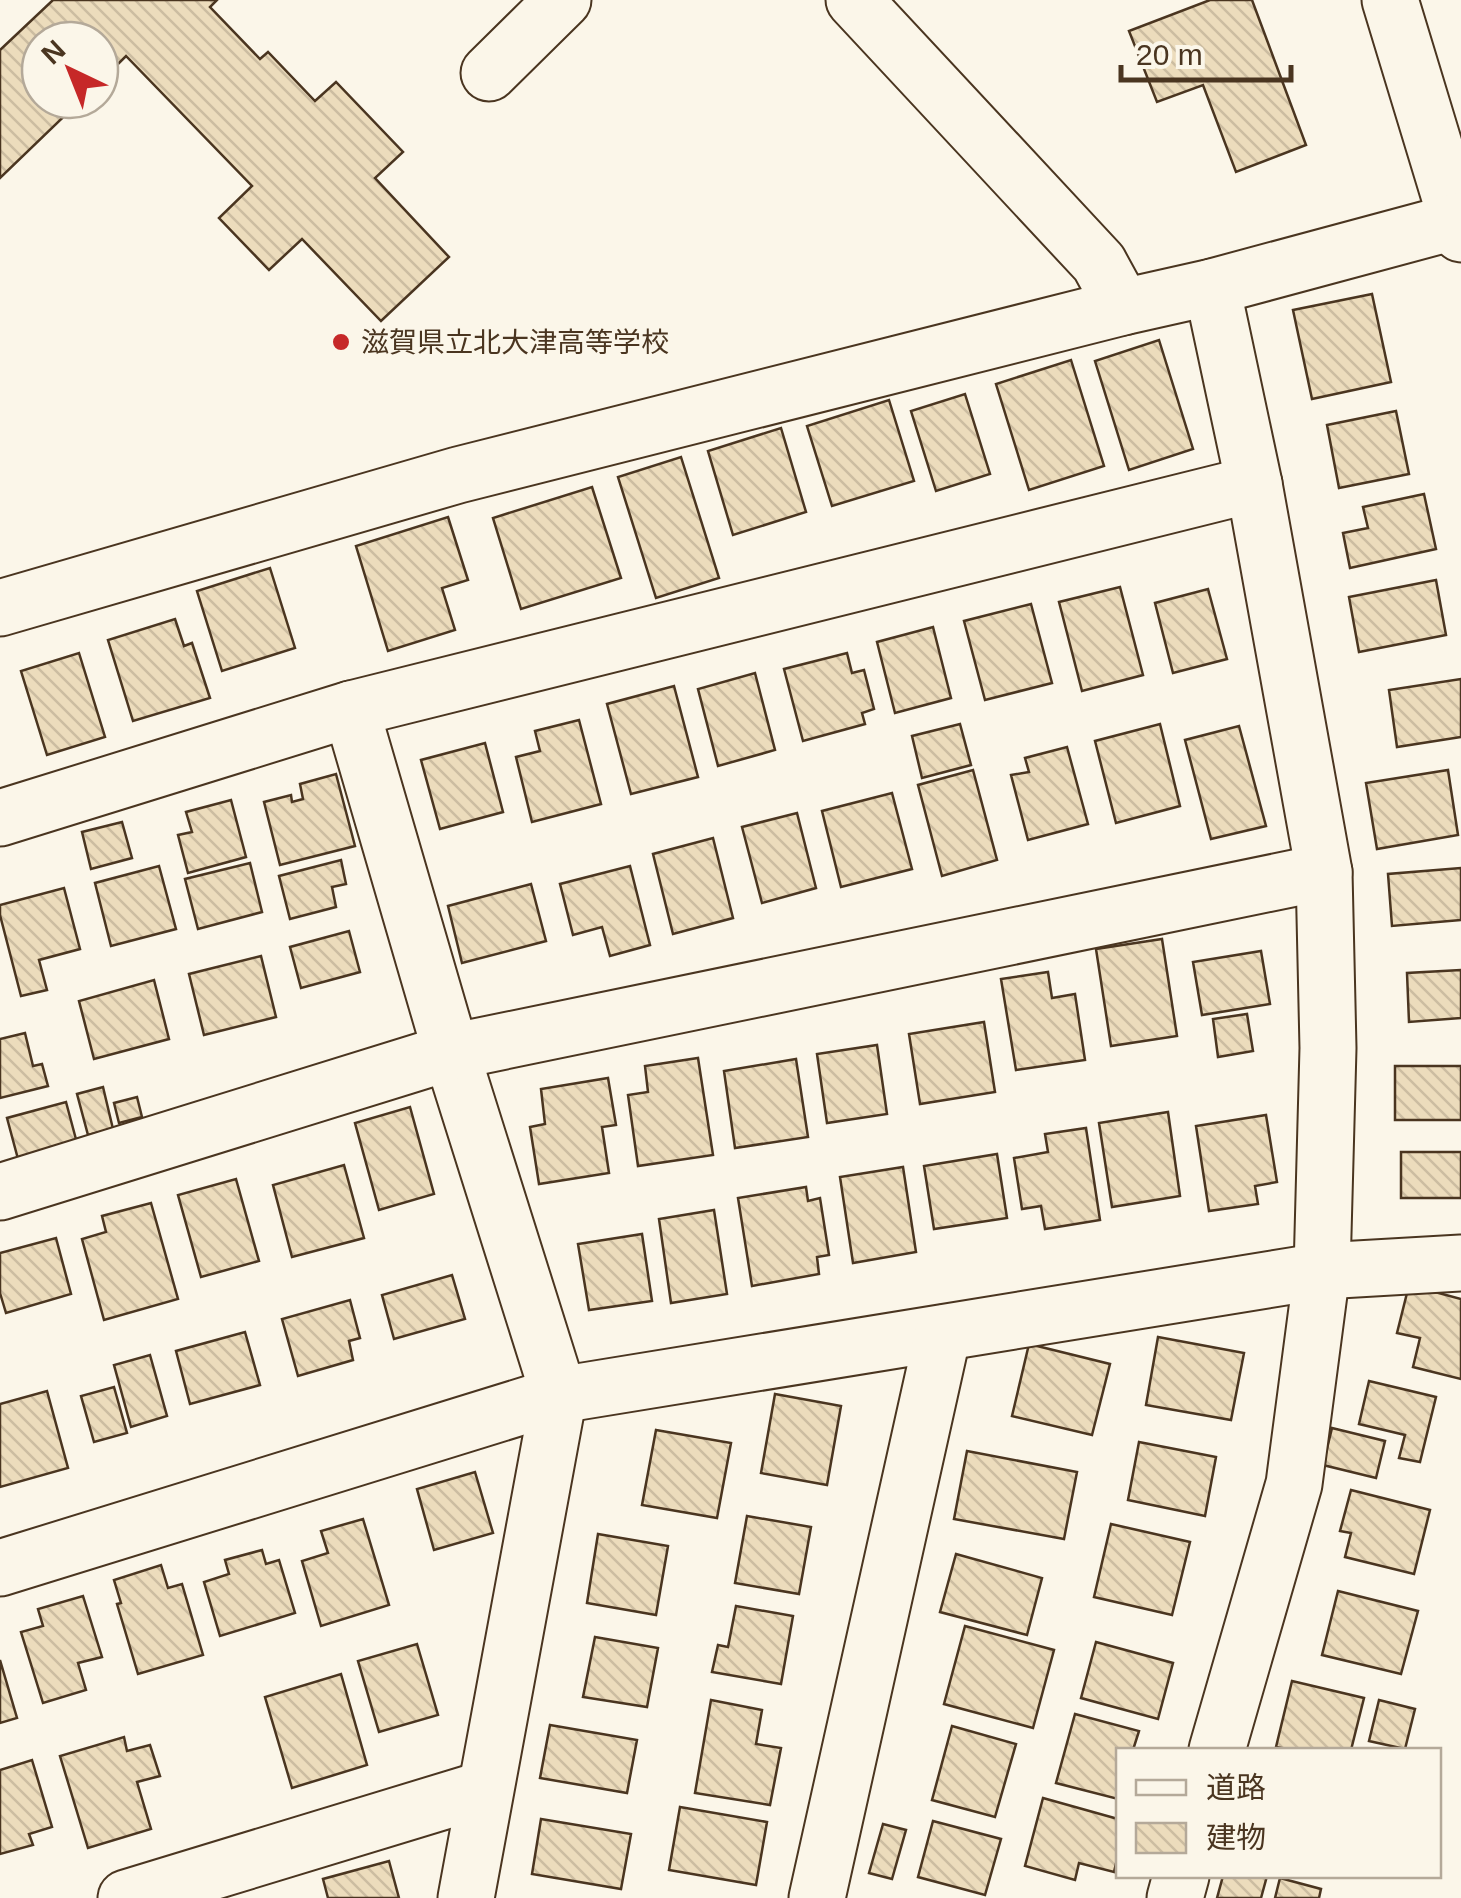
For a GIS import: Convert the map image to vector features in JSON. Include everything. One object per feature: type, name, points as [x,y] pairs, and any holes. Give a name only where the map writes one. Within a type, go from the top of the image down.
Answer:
[{"type":"street","points":[[490,73],[562,0]]},
{"type":"street","points":[[854,0],[1100,263],[1123,306]]},
{"type":"street","points":[[0,608],[458,476],[1123,306],[1459,228],[1390,0]]},
{"type":"street","points":[[1212,287],[1254,484],[1324,872],[1328,1048],[1322,1271],[1294,1484],[1219,1748]]},
{"type":"street","points":[[0,818],[351,709],[1254,484]]},
{"type":"street","points":[[351,709],[451,1052],[559,1395],[466,1898]]},
{"type":"street","points":[[0,1192],[451,1052],[1324,872]]},
{"type":"street","points":[[0,1568],[559,1395],[1322,1271],[1461,1263]]},
{"type":"street","points":[[818,1898],[942,1333]]},
{"type":"street","points":[[126,1898],[484,1789]]},
{"type":"building","points":[[53,0],[217,0],[210,7],[260,59],[268,52],[315,101],[336,82],[403,152],[375,178],[449,257],[381,321],[302,239],[269,270],[219,218],[252,186],[126,56],[120,62],[120,20],[32,20]]},
{"type":"building","points":[[1210,0],[1252,0],[1306,145],[1236,172],[1203,85],[1157,102],[1129,31]]},
{"type":"building","points":[[20,31],[20,120],[60,120],[0,178],[0,50]]},
{"type":"building","points":[[1372,294],[1391,382],[1312,399],[1293,310]]},
{"type":"building","points":[[1159,340],[1193,449],[1129,470],[1095,361]]},
{"type":"building","points":[[1071,360],[1104,466],[1029,490],[996,384]]},
{"type":"building","points":[[965,394],[990,474],[936,491],[911,411]]},
{"type":"building","points":[[889,400],[914,481],[832,506],[807,426]]},
{"type":"building","points":[[1396,411],[1409,474],[1339,488],[1327,425]]},
{"type":"building","points":[[781,428],[806,512],[733,535],[708,451]]},
{"type":"building","points":[[681,457],[719,578],[656,598],[618,477]]},
{"type":"building","points":[[592,487],[621,578],[521,609],[493,518]]},
{"type":"building","points":[[1424,494],[1436,549],[1350,568],[1343,533],[1368,528],[1363,507]]},
{"type":"building","points":[[448,517],[468,580],[442,588],[455,630],[388,651],[356,546]]},
{"type":"building","points":[[270,568],[295,648],[222,671],[197,591]]},
{"type":"building","points":[[1436,580],[1446,635],[1359,652],[1349,597]]},
{"type":"building","points":[[1120,587],[1143,675],[1082,691],[1059,602]]},
{"type":"building","points":[[1208,589],[1227,659],[1173,673],[1155,603]]},
{"type":"building","points":[[1031,604],[1052,683],[985,700],[964,621]]},
{"type":"building","points":[[175,619],[184,646],[192,643],[210,698],[133,721],[108,640]]},
{"type":"building","points":[[933,627],[951,698],[895,713],[877,642]]},
{"type":"building","points":[[79,653],[105,737],[47,755],[21,671]]},
{"type":"building","points":[[847,653],[852,673],[864,670],[874,709],[862,713],[865,724],[803,741],[784,669]]},
{"type":"building","points":[[755,673],[775,750],[718,766],[698,689]]},
{"type":"building","points":[[1461,679],[1461,737],[1397,747],[1389,690]]},
{"type":"building","points":[[674,686],[698,777],[631,794],[607,704]]},
{"type":"building","points":[[579,720],[601,804],[532,822],[516,757],[540,751],[535,731]]},
{"type":"building","points":[[960,724],[971,765],[922,778],[912,736]]},
{"type":"building","points":[[1160,724],[1180,806],[1116,823],[1095,741]]},
{"type":"building","points":[[1239,726],[1266,826],[1211,839],[1185,740]]},
{"type":"building","points":[[485,743],[503,812],[440,829],[421,760]]},
{"type":"building","points":[[1067,747],[1088,824],[1028,840],[1011,775],[1029,772],[1025,758]]},
{"type":"building","points":[[973,770],[997,860],[942,876],[918,785]]},
{"type":"building","points":[[1448,770],[1458,835],[1377,849],[1366,783]]},
{"type":"building","points":[[336,774],[355,846],[280,865],[264,802],[291,795],[292,802],[303,799],[300,784]]},
{"type":"building","points":[[892,793],[912,869],[841,887],[822,811]]},
{"type":"building","points":[[231,800],[246,857],[188,873],[178,835],[192,832],[186,812]]},
{"type":"building","points":[[797,813],[816,888],[762,903],[742,827]]},
{"type":"building","points":[[122,822],[132,858],[91,869],[82,832]]},
{"type":"building","points":[[713,838],[733,918],[673,934],[653,854]]},
{"type":"building","points":[[341,860],[346,884],[332,887],[336,907],[290,919],[279,876]]},
{"type":"building","points":[[250,863],[262,912],[198,929],[185,879]]},
{"type":"building","points":[[159,866],[176,929],[111,946],[95,883]]},
{"type":"building","points":[[630,866],[650,945],[610,956],[602,927],[573,935],[560,884]]},
{"type":"building","points":[[1461,868],[1461,920],[1392,926],[1388,874]]},
{"type":"building","points":[[531,884],[546,941],[462,963],[448,906]]},
{"type":"building","points":[[64,888],[80,949],[39,960],[47,990],[21,996],[0,905]]},
{"type":"building","points":[[349,931],[360,972],[301,988],[290,947]]},
{"type":"building","points":[[1162,939],[1177,1036],[1111,1046],[1096,949]]},
{"type":"building","points":[[1261,951],[1270,1004],[1202,1015],[1193,962]]},
{"type":"building","points":[[261,956],[276,1017],[204,1035],[189,974]]},
{"type":"building","points":[[1461,970],[1461,1018],[1409,1022],[1407,973]]},
{"type":"building","points":[[1048,972],[1052,998],[1075,994],[1085,1060],[1016,1070],[1001,979]]},
{"type":"building","points":[[154,980],[169,1039],[94,1059],[79,1001]]},
{"type":"building","points":[[1247,1014],[1253,1051],[1218,1057],[1213,1019]]},
{"type":"building","points":[[984,1022],[995,1092],[920,1104],[909,1034]]},
{"type":"building","points":[[25,1033],[33,1066],[42,1064],[48,1086],[0,1098],[0,1039]]},
{"type":"building","points":[[877,1045],[887,1114],[827,1123],[817,1054]]},
{"type":"building","points":[[698,1058],[713,1155],[638,1166],[628,1095],[648,1092],[645,1066]]},
{"type":"building","points":[[796,1059],[808,1137],[735,1148],[724,1071]]},
{"type":"building","points":[[1395,1066],[1461,1066],[1461,1120],[1395,1120]]},
{"type":"building","points":[[608,1078],[616,1125],[602,1127],[609,1173],[539,1184],[530,1127],[545,1124],[541,1089]]},
{"type":"building","points":[[103,1087],[113,1129],[88,1135],[77,1094]]},
{"type":"building","points":[[137,1097],[142,1117],[119,1123],[114,1103]]},
{"type":"building","points":[[66,1102],[77,1143],[18,1159],[7,1118]]},
{"type":"building","points":[[410,1107],[434,1194],[379,1210],[355,1123]]},
{"type":"building","points":[[1168,1112],[1180,1196],[1112,1207],[1099,1123]]},
{"type":"building","points":[[1266,1115],[1277,1182],[1255,1186],[1258,1204],[1209,1211],[1196,1126]]},
{"type":"building","points":[[1086,1128],[1100,1220],[1045,1229],[1041,1206],[1022,1209],[1014,1158],[1048,1152],[1045,1134]]},
{"type":"building","points":[[1401,1152],[1461,1152],[1461,1198],[1401,1198]]},
{"type":"building","points":[[997,1154],[1007,1218],[934,1229],[924,1166]]},
{"type":"building","points":[[344,1165],[364,1238],[292,1257],[273,1185]]},
{"type":"building","points":[[903,1167],[916,1252],[853,1263],[840,1177]]},
{"type":"building","points":[[236,1179],[259,1261],[201,1277],[178,1195]]},
{"type":"building","points":[[806,1187],[808,1201],[820,1198],[829,1255],[817,1257],[819,1274],[752,1286],[738,1198]]},
{"type":"building","points":[[151,1203],[178,1299],[104,1320],[82,1239],[106,1232],[102,1216]]},
{"type":"building","points":[[714,1210],[727,1294],[671,1303],[659,1219]]},
{"type":"building","points":[[642,1234],[652,1301],[589,1310],[578,1244]]},
{"type":"building","points":[[56,1238],[71,1294],[6,1313],[0,1293],[0,1253]]},
{"type":"building","points":[[452,1275],[465,1319],[394,1339],[382,1295]]},
{"type":"building","points":[[1409,1285],[1461,1299],[1461,1379],[1413,1367],[1420,1338],[1397,1333]]},
{"type":"building","points":[[350,1300],[360,1338],[349,1341],[353,1360],[298,1376],[282,1319]]},
{"type":"building","points":[[245,1332],[260,1385],[190,1404],[176,1351]]},
{"type":"building","points":[[1158,1337],[1244,1353],[1231,1420],[1146,1405]]},
{"type":"building","points":[[1029,1344],[1110,1364],[1092,1435],[1012,1416]]},
{"type":"building","points":[[150,1355],[167,1416],[131,1427],[114,1365]]},
{"type":"building","points":[[1369,1381],[1436,1397],[1420,1462],[1399,1458],[1405,1435],[1359,1424]]},
{"type":"building","points":[[114,1387],[127,1433],[94,1442],[81,1396]]},
{"type":"building","points":[[47,1391],[68,1468],[0,1487],[0,1404]]},
{"type":"building","points":[[775,1394],[841,1406],[827,1485],[761,1473]]},
{"type":"building","points":[[1332,1428],[1385,1441],[1376,1478],[1323,1465]]},
{"type":"building","points":[[656,1430],[731,1443],[717,1518],[642,1505]]},
{"type":"building","points":[[1139,1442],[1216,1457],[1205,1516],[1128,1500]]},
{"type":"building","points":[[967,1451],[1077,1472],[1064,1539],[954,1519]]},
{"type":"building","points":[[475,1472],[493,1533],[434,1550],[417,1489]]},
{"type":"building","points":[[1351,1490],[1430,1510],[1414,1574],[1345,1557],[1351,1533],[1340,1531]]},
{"type":"building","points":[[747,1516],[811,1527],[799,1594],[735,1583]]},
{"type":"building","points":[[363,1519],[389,1605],[321,1626],[302,1561],[328,1553],[321,1531]]},
{"type":"building","points":[[1111,1524],[1190,1542],[1172,1615],[1094,1597]]},
{"type":"building","points":[[598,1534],[668,1546],[656,1615],[587,1603]]},
{"type":"building","points":[[262,1550],[266,1564],[279,1560],[295,1613],[220,1636],[204,1582],[229,1574],[225,1560]]},
{"type":"building","points":[[956,1554],[1042,1578],[1027,1635],[940,1612]]},
{"type":"building","points":[[161,1565],[168,1588],[182,1584],[203,1655],[138,1674],[117,1604],[121,1603],[114,1580]]},
{"type":"building","points":[[1338,1591],[1418,1611],[1401,1674],[1322,1655]]},
{"type":"building","points":[[83,1596],[102,1657],[78,1663],[86,1690],[43,1703],[21,1632],[43,1626],[38,1609]]},
{"type":"building","points":[[736,1606],[793,1616],[781,1684],[712,1672],[718,1645],[728,1647]]},
{"type":"building","points":[[965,1626],[1054,1650],[1033,1728],[944,1704]]},
{"type":"building","points":[[595,1637],[658,1648],[647,1707],[583,1697]]},
{"type":"building","points":[[1096,1642],[1173,1663],[1158,1719],[1081,1698]]},
{"type":"building","points":[[417,1644],[438,1715],[379,1732],[358,1661]]},
{"type":"building","points":[[0,1660],[17,1718],[0,1723]]},
{"type":"building","points":[[341,1674],[367,1765],[292,1788],[265,1697]]},
{"type":"building","points":[[1292,1681],[1364,1698],[1352,1748],[1276,1747]]},
{"type":"building","points":[[711,1700],[762,1710],[756,1744],[781,1748],[770,1805],[695,1793]]},
{"type":"building","points":[[1379,1700],[1415,1709],[1405,1748],[1369,1741]]},
{"type":"building","points":[[1075,1714],[1139,1731],[1134,1748],[1116,1748],[1116,1798],[1056,1783]]},
{"type":"building","points":[[550,1725],[637,1740],[627,1793],[540,1778]]},
{"type":"building","points":[[952,1726],[1016,1744],[995,1817],[932,1800]]},
{"type":"building","points":[[124,1737],[127,1751],[150,1745],[160,1776],[137,1782],[151,1829],[88,1848],[60,1756]]},
{"type":"building","points":[[32,1760],[52,1827],[29,1834],[33,1845],[0,1854],[0,1770]]},
{"type":"building","points":[[1043,1798],[1116,1818],[1114,1872],[1079,1863],[1075,1880],[1025,1866]]},
{"type":"building","points":[[680,1807],[767,1822],[756,1885],[669,1870]]},
{"type":"building","points":[[541,1819],[631,1834],[621,1889],[532,1874]]},
{"type":"building","points":[[933,1821],[1001,1839],[985,1895],[918,1877]]},
{"type":"building","points":[[883,1824],[906,1830],[892,1879],[869,1873]]},
{"type":"building","points":[[389,1861],[399,1898],[328,1898],[323,1879]]},
{"type":"building","points":[[1222,1878],[1266,1878],[1261,1898],[1217,1898]]},
{"type":"building","points":[[1280,1878],[1321,1889],[1319,1898],[1275,1898]]},
{"type":"place","name":"滋賀県立北大津高等学校","points":[[341,342]]}]
